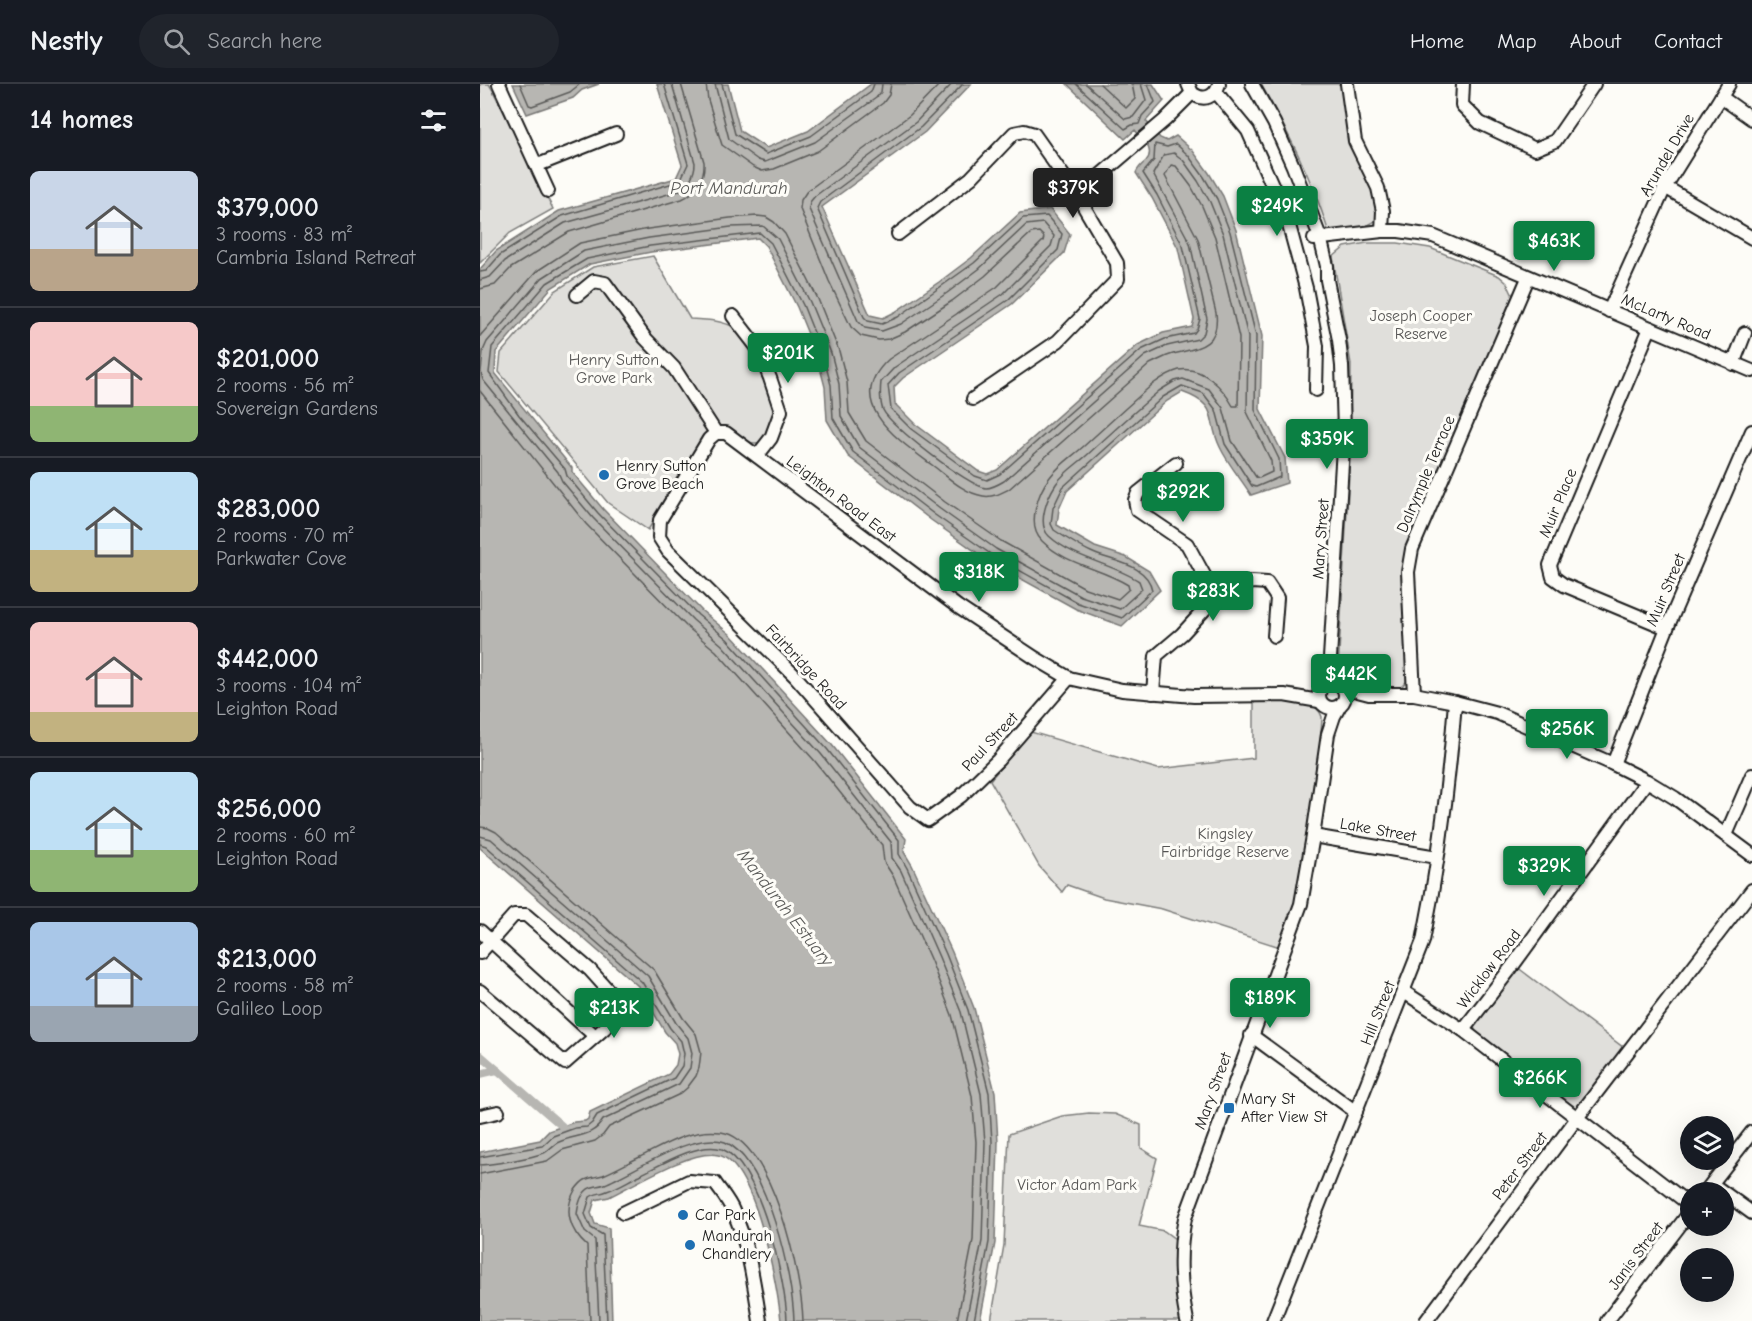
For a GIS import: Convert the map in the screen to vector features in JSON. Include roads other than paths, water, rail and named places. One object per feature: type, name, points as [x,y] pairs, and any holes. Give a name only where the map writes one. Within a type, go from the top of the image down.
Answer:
[{"type":"street","points":[[499,84],[548,191]]},
{"type":"street","name":"Mary Street","points":[[1252,84],[1274,123],[1306,201],[1319,251],[1320,268],[1327,280],[1335,311],[1342,366],[1344,431],[1330,658],[1331,686]]},
{"type":"street","points":[[1347,84],[1355,141],[1378,188],[1383,211],[1382,231]]},
{"type":"street","points":[[1463,84],[1462,105],[1480,123],[1534,149],[1555,141],[1594,84]]},
{"type":"street","name":"Arundel Drive","points":[[1609,311],[1665,187],[1729,84]]},
{"type":"street","points":[[1077,195],[1165,120],[1190,88],[1202,98],[1210,97],[1218,88],[1248,131],[1287,218],[1306,288],[1317,346],[1316,390]]},
{"type":"street","points":[[1721,97],[1752,119]]},
{"type":"street","points":[[898,234],[972,178],[1014,133],[1024,131],[1034,134],[1077,195],[1117,263],[1118,279],[1058,341],[973,399]]},
{"type":"street","points":[[538,165],[616,134]]},
{"type":"street","points":[[1665,187],[1752,238]]},
{"type":"street","name":"McLarty Road","points":[[1316,238],[1382,231],[1433,236],[1752,371]]},
{"type":"street","name":"McLarty Road","points":[[1319,251],[1347,236]]},
{"type":"street","name":"Dalrymple Terrace","points":[[1414,694],[1408,572],[1412,549],[1528,278]]},
{"type":"street","points":[[577,295],[594,281],[605,283],[645,338],[674,369],[716,433]]},
{"type":"street","points":[[733,316],[757,347],[771,378],[781,411],[771,438],[757,456]]},
{"type":"street","name":"Muir Place","points":[[1650,328],[1550,565],[1553,577],[1564,585],[1667,628]]},
{"type":"street","points":[[1733,364],[1745,333]]},
{"type":"street","name":"Muir Street","points":[[1613,764],[1667,628],[1752,431]]},
{"type":"street","name":"Leighton Road East","points":[[716,433],[726,433],[958,607],[1069,678],[1122,690],[1194,696],[1284,695],[1331,686]]},
{"type":"street","name":"Fairbridge Road","points":[[716,433],[709,439],[660,520],[659,537],[668,551],[795,676],[910,807],[928,820]]},
{"type":"street","points":[[1176,463],[1138,493],[1135,500],[1137,510],[1187,544],[1216,597]]},
{"type":"street","points":[[1154,693],[1156,656],[1182,634],[1216,597],[1252,582],[1267,583],[1277,598],[1274,636]]},
{"type":"street","name":"Paul Street","points":[[928,820],[962,796],[998,760],[1069,678]]},
{"type":"street","points":[[1331,686],[1370,694],[1414,694],[1497,713],[1647,781],[1675,798],[1752,855]]},
{"type":"street","name":"Mary Street","points":[[1328,734],[1318,694],[1331,686]]},
{"type":"street","name":"Mary Street","points":[[1187,1321],[1179,1266],[1185,1218],[1301,904],[1328,734],[1345,695],[1331,686]]},
{"type":"street","points":[[1321,703],[1331,709],[1370,694]]},
{"type":"street","name":"Leighton Road East","points":[[1284,695],[1321,703]]},
{"type":"street","name":"Hill Street","points":[[1273,1321],[1423,941],[1449,779],[1455,702]]},
{"type":"street","points":[[1726,836],[1752,775]]},
{"type":"street","name":"Wicklow Road","points":[[1463,1030],[1647,781]]},
{"type":"street","name":"Lake Street","points":[[1313,836],[1437,857]]},
{"type":"street","name":"Peter Street","points":[[1426,1321],[1577,1118],[1752,890]]},
{"type":"street","points":[[480,953],[514,915],[526,915],[590,970],[617,1000],[619,1009],[615,1019],[565,1063],[480,991]]},
{"type":"street","points":[[480,931],[595,1036]]},
{"type":"street","points":[[1404,992],[1463,1030],[1680,1197]]},
{"type":"street","points":[[1251,1035],[1356,1112]]},
{"type":"street","points":[[480,1116],[498,1112]]},
{"type":"street","points":[[1714,1182],[1752,1132]]},
{"type":"street","points":[[623,1213],[689,1181],[715,1183],[732,1209],[741,1229],[760,1321]]},
{"type":"street","points":[[1734,1203],[1752,1214]]},
{"type":"street","name":"Janis Street","points":[[1607,1321],[1680,1225]]},
{"type":"water","points":[[513,84],[599,84],[582,90],[573,98],[527,114]]},
{"type":"water","points":[[657,84],[728,84],[740,131],[766,148],[808,131],[871,84],[971,84],[925,132],[822,207],[870,315],[883,318],[939,282],[971,258],[1020,213],[1050,209],[1070,234],[1064,253],[1012,304],[903,378],[894,387],[895,404],[915,424],[978,471],[987,474],[997,470],[1138,345],[1163,333],[1192,327],[1194,319],[1178,248],[1136,173],[1149,157],[1147,145],[1135,130],[1125,139],[1067,84],[1153,84],[1164,101],[1146,121],[1160,138],[1167,141],[1176,136],[1193,151],[1223,196],[1236,230],[1262,336],[1260,409],[1285,458],[1287,483],[1251,495],[1220,447],[1210,414],[1202,402],[1182,392],[1167,401],[1067,491],[1059,509],[1057,525],[1095,547],[1126,557],[1149,571],[1160,590],[1122,626],[1076,609],[989,561],[848,456],[827,420],[825,387],[817,356],[797,307],[766,246],[758,238],[651,252],[590,264],[551,288],[496,352],[495,373],[603,509],[702,611],[731,635],[832,745],[906,839],[904,852],[952,952],[974,1008],[995,1092],[998,1142],[995,1243],[980,1321],[781,1321],[770,1256],[753,1202],[743,1179],[731,1163],[718,1155],[707,1155],[679,1162],[609,1197],[595,1200],[591,1213],[595,1224],[609,1228],[612,1321],[480,1321],[480,1152],[540,1140],[549,1131],[574,1122],[585,1121],[590,1112],[669,1074],[676,1065],[678,1054],[675,1043],[665,1032],[638,986],[480,848],[480,269],[496,251],[559,211],[676,178],[682,165]]},
{"type":"waterway","points":[[480,1055],[562,1126]]},
{"type":"waterway","points":[[480,1074],[497,1070]]},
{"type":"place","name":"Henry Sutton Grove Beach","points":[[604,475]]},
{"type":"place","name":"Mary St After View St","points":[[1229,1108]]},
{"type":"place","name":"Car Park","points":[[683,1215]]},
{"type":"place","name":"Mandurah Chandlery","points":[[690,1245]]},
{"type":"water label","name":"Port Mandurah","points":[[729,188]]},
{"type":"water label","name":"Mandurah Estuary","points":[[785,908]]},
{"type":"park label","name":"Joseph Cooper Reserve","points":[[1421,325]]},
{"type":"park label","name":"Henry Sutton Grove Park","points":[[614,369]]},
{"type":"park label","name":"Kingsley Fairbridge Reserve","points":[[1225,843]]},
{"type":"park label","name":"Victor Adam Park","points":[[1077,1185]]}]
